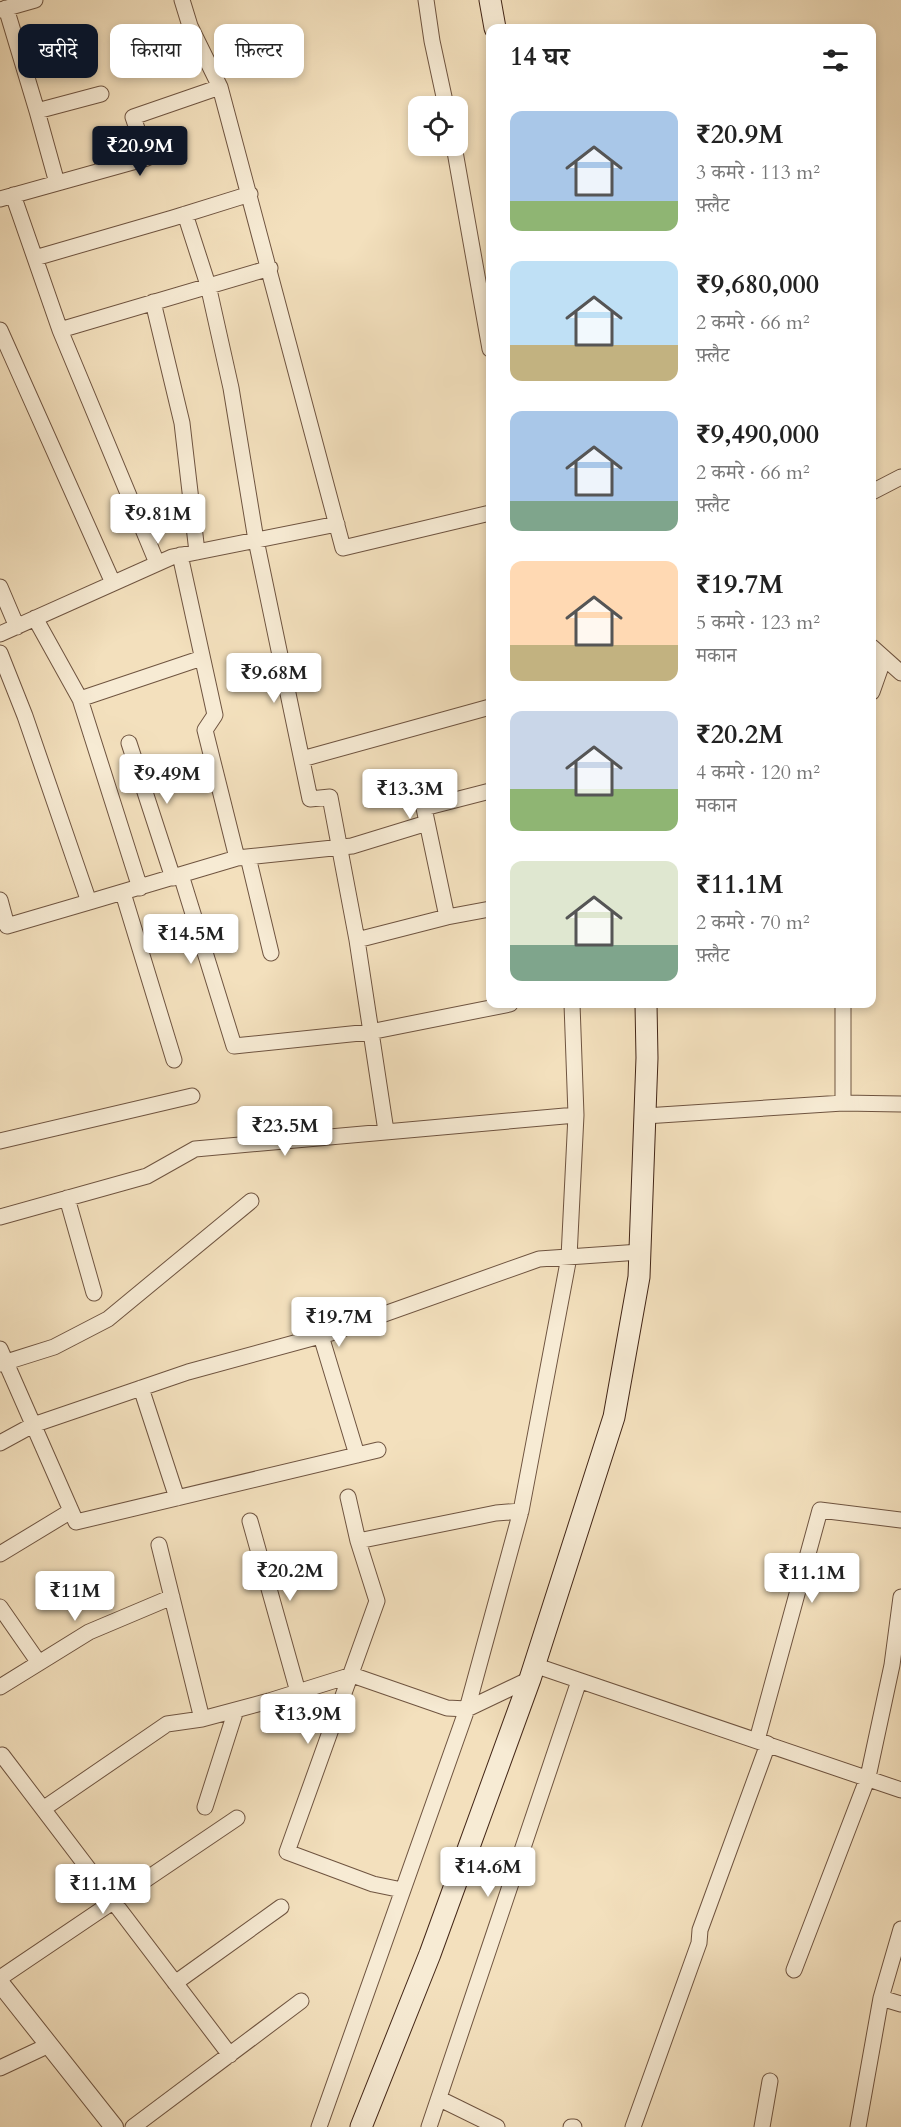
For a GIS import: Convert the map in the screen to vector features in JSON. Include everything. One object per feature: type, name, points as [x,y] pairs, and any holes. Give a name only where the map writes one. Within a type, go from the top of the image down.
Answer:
[{"type":"main road","points":[[490,0],[494,24]]},
{"type":"main road","points":[[361,2127],[430,1954],[532,1672],[614,1417],[639,1277],[647,1058],[646,1008]]},
{"type":"street","points":[[36,0],[3,9],[37,111],[57,183]]},
{"type":"street","points":[[182,0],[190,26],[220,87],[344,548],[486,514]]},
{"type":"street","points":[[426,0],[444,96]]},
{"type":"street","points":[[157,563],[60,330],[35,258],[7,197],[147,158],[133,117],[220,87]]},
{"type":"street","points":[[37,111],[101,94]]},
{"type":"street","points":[[456,156],[486,326]]},
{"type":"street","points":[[35,258],[250,194]]},
{"type":"street","points":[[186,214],[208,285],[231,388],[256,540],[310,800],[330,797],[357,940],[386,1131]]},
{"type":"street","points":[[60,330],[270,268]]},
{"type":"street","points":[[153,302],[182,423],[196,552]]},
{"type":"street","points":[[0,330],[113,583]]},
{"type":"street","points":[[876,490],[901,477]]},
{"type":"street","points":[[0,634],[157,563],[180,555],[337,524]]},
{"type":"street","points":[[180,555],[214,715],[205,730],[271,953]]},
{"type":"street","points":[[0,587],[17,627]]},
{"type":"street","points":[[35,618],[80,699],[140,888]]},
{"type":"street","points":[[876,651],[901,673]]},
{"type":"street","points":[[0,653],[25,716],[89,902]]},
{"type":"street","points":[[80,699],[202,658]]},
{"type":"street","points":[[876,681],[884,658]]},
{"type":"street","points":[[302,759],[486,708]]},
{"type":"street","points":[[129,743],[234,1046],[370,1032],[490,1008]]},
{"type":"street","points":[[447,917],[424,808],[486,792]]},
{"type":"street","points":[[0,900],[7,926],[242,858],[352,846],[427,823]]},
{"type":"street","points":[[123,893],[174,1060]]},
{"type":"street","points":[[357,940],[447,917],[486,910]]},
{"type":"street","points":[[319,2127],[467,1709],[521,1511],[569,1257],[576,1115],[572,1008]]},
{"type":"street","points":[[843,1008],[843,1103]]},
{"type":"street","points":[[0,1141],[192,1096]]},
{"type":"street","points":[[645,1116],[843,1103],[901,1104]]},
{"type":"street","points":[[0,1217],[147,1176],[195,1149],[576,1115]]},
{"type":"street","points":[[67,1198],[94,1293]]},
{"type":"street","points":[[251,1201],[108,1319],[54,1347],[2,1359],[76,1522],[378,1449]]},
{"type":"street","points":[[0,1443],[33,1425],[141,1388],[188,1372],[321,1336],[538,1259],[640,1252]]},
{"type":"street","points":[[321,1336],[357,1455]]},
{"type":"street","points":[[141,1388],[177,1498]]},
{"type":"street","points":[[348,1497],[358,1541],[377,1601],[287,1852],[373,1884],[402,1890]]},
{"type":"street","points":[[757,1740],[820,1510],[901,1520]]},
{"type":"street","points":[[0,1554],[71,1511]]},
{"type":"street","points":[[358,1541],[485,1515],[521,1511]]},
{"type":"street","points":[[250,1521],[298,1692]]},
{"type":"street","points":[[159,1545],[202,1719]]},
{"type":"street","points":[[0,1687],[89,1632],[172,1597]]},
{"type":"street","points":[[794,1970],[867,1777],[892,1665],[901,1597]]},
{"type":"street","points":[[0,1607],[39,1663]]},
{"type":"street","points":[[43,1809],[167,1724],[202,1719],[236,1710],[352,1675],[447,1708],[467,1709],[532,1672],[579,1681],[901,1790]]},
{"type":"street","points":[[429,2127],[579,1681]]},
{"type":"street","points":[[205,1807],[236,1710]]},
{"type":"street","points":[[633,2127],[699,1943],[700,1930],[768,1744],[757,1740]]},
{"type":"street","points":[[2,1755],[230,2055]]},
{"type":"street","points":[[0,1978],[237,1818]]},
{"type":"street","points":[[175,1983],[281,1907]]},
{"type":"street","points":[[858,2127],[881,1998],[901,1929]]},
{"type":"street","points":[[0,1983],[114,2127]]},
{"type":"street","points":[[881,1998],[901,2004]]},
{"type":"street","points":[[133,2127],[301,2001]]},
{"type":"street","points":[[0,2068],[49,2045]]},
{"type":"street","points":[[762,2127],[770,2081]]},
{"type":"street","points":[[440,2099],[497,2127]]}]
